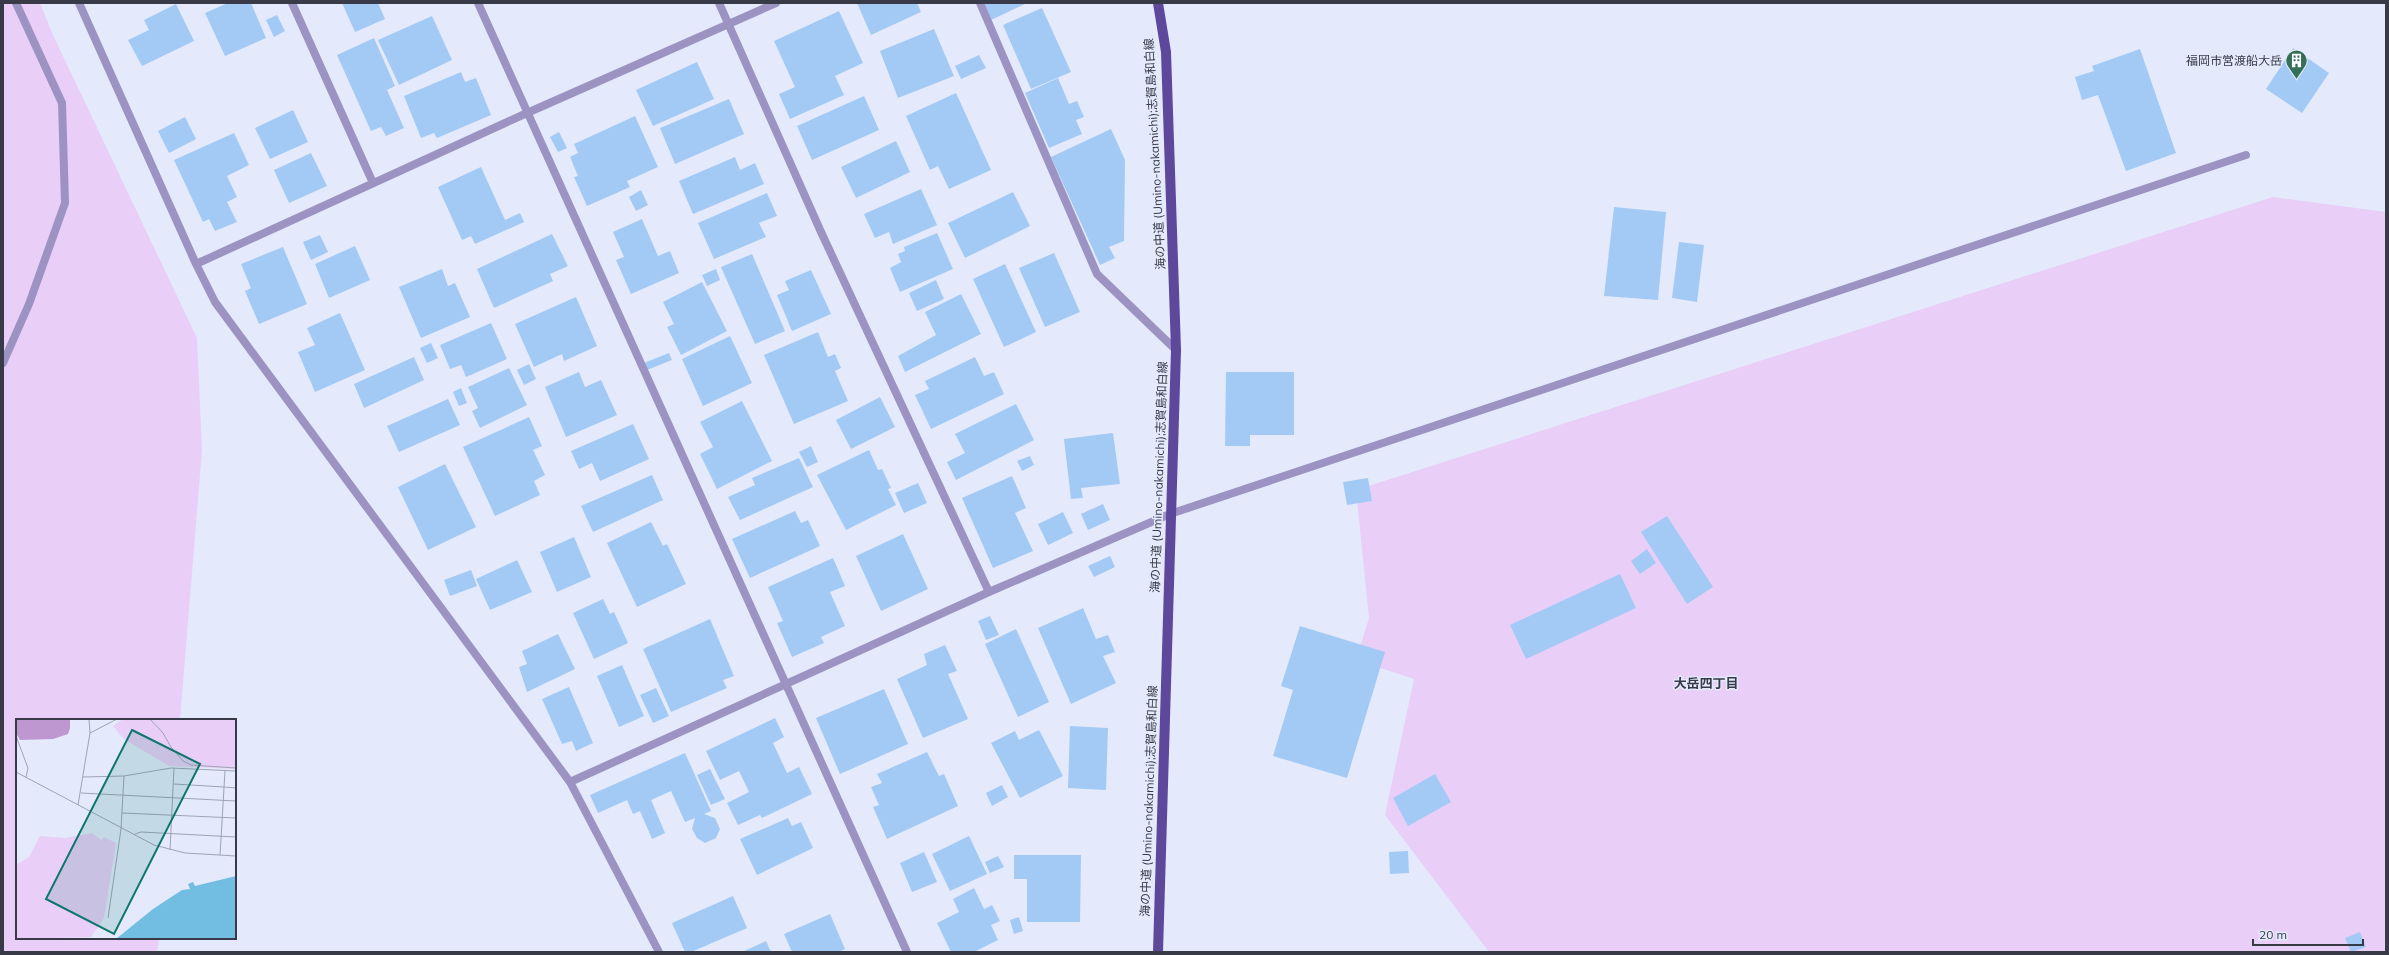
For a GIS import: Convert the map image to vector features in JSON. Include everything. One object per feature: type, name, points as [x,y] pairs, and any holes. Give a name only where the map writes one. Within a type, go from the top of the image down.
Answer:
[{"type":"main road","name":"海の中道 (Umino-nakamichi);志賀島和白線","points":[[1158,3],[1166,52],[1176,350],[1158,952]]},
{"type":"street","points":[[3,363],[29,304],[65,204],[62,103],[16,3]]},
{"type":"street","points":[[79,3],[196,264],[215,302],[570,782],[659,952]]},
{"type":"street","points":[[292,3],[373,183]]},
{"type":"street","points":[[478,3],[907,952]]},
{"type":"street","points":[[718,3],[989,592]]},
{"type":"street","points":[[196,264],[527,113],[776,3]]},
{"type":"street","points":[[980,3],[1097,274],[1176,350]]},
{"type":"street","points":[[570,782],[989,592],[1170,514],[2246,154]]},
{"type":"shaded area","points":[[3,3],[40,3],[53,35],[197,338],[202,450],[180,719],[16,719],[16,939],[159,939],[157,952],[3,952]]},
{"type":"shaded area","points":[[2273,197],[2386,212],[2386,952],[1489,952],[1385,815],[1414,679],[1356,660],[1369,618],[1356,490]]},
{"type":"building","points":[[228,3],[251,3],[266,38],[225,56],[205,13]]},
{"type":"building","points":[[342,3],[378,3],[385,19],[355,32]]},
{"type":"building","points":[[857,3],[917,3],[921,12],[871,35]]},
{"type":"building","points":[[981,3],[1027,3],[989,21]]},
{"type":"building","points":[[176,4],[194,41],[142,66],[128,40],[149,30],[144,20]]},
{"type":"building","points":[[1042,8],[1071,72],[1031,89],[1003,25]]},
{"type":"building","points":[[839,11],[863,63],[835,76],[844,95],[790,119],[779,94],[795,87],[774,41]]},
{"type":"building","points":[[277,15],[285,31],[274,37],[266,20]]},
{"type":"building","points":[[432,16],[452,60],[399,85],[378,40]]},
{"type":"building","points":[[934,29],[954,76],[898,98],[880,51]]},
{"type":"building","points":[[374,38],[395,86],[387,90],[404,128],[386,136],[381,127],[371,131],[337,55]]},
{"type":"building","name":"福岡市営渡船大岳","points":[[2293,48],[2329,73],[2302,113],[2266,89]]},
{"type":"building","points":[[2140,49],[2176,153],[2126,171],[2098,95],[2082,100],[2075,77],[2094,71],[2092,66]]},
{"type":"building","points":[[979,55],[986,68],[961,79],[955,66]]},
{"type":"building","points":[[697,62],[714,99],[653,126],[636,90]]},
{"type":"building","points":[[461,72],[465,82],[476,78],[491,115],[437,138],[434,133],[421,138],[404,96]]},
{"type":"building","points":[[1058,78],[1069,104],[1077,101],[1084,117],[1076,120],[1082,134],[1049,148],[1025,93]]},
{"type":"building","points":[[956,93],[991,170],[949,189],[938,166],[930,170],[906,116]]},
{"type":"building","points":[[864,96],[879,130],[812,160],[797,126]]},
{"type":"building","points":[[729,99],[744,134],[675,164],[660,128]]},
{"type":"building","points":[[293,110],[308,142],[270,159],[255,128]]},
{"type":"building","points":[[635,116],[658,167],[627,181],[630,187],[587,206],[574,177],[578,176],[570,157],[578,153],[574,144]]},
{"type":"building","points":[[185,117],[196,139],[169,153],[158,131]]},
{"type":"building","points":[[1111,129],[1125,160],[1124,241],[1109,247],[1115,258],[1100,265],[1051,157]]},
{"type":"building","points":[[559,132],[567,148],[558,152],[550,137]]},
{"type":"building","points":[[234,133],[249,165],[227,176],[237,197],[227,202],[237,222],[215,231],[209,219],[203,222],[174,160]]},
{"type":"building","points":[[896,141],[910,172],[856,198],[841,167]]},
{"type":"building","points":[[311,153],[327,186],[289,203],[274,170]]},
{"type":"building","points":[[735,157],[740,170],[755,163],[764,184],[693,214],[679,181]]},
{"type":"building","points":[[481,167],[505,220],[520,213],[524,222],[475,244],[471,236],[462,240],[438,187]]},
{"type":"building","points":[[921,189],[937,225],[893,244],[889,232],[875,238],[864,214]]},
{"type":"building","points":[[641,190],[648,205],[636,211],[629,197]]},
{"type":"building","points":[[1013,192],[1030,226],[965,258],[948,223]]},
{"type":"building","points":[[767,193],[777,216],[759,223],[766,237],[714,259],[698,223]]},
{"type":"building","points":[[1614,207],[1666,212],[1658,300],[1604,296]]},
{"type":"building","points":[[642,219],[658,256],[670,251],[679,273],[631,294],[616,260],[624,257],[613,232]]},
{"type":"building","points":[[937,233],[953,269],[900,292],[890,268],[901,262],[898,254],[905,251],[904,247]]},
{"type":"building","points":[[552,234],[568,266],[550,274],[553,281],[494,308],[477,269]]},
{"type":"building","points":[[320,235],[328,252],[311,260],[303,242]]},
{"type":"building","points":[[1679,242],[1704,245],[1697,302],[1672,298]]},
{"type":"building","points":[[355,246],[370,280],[329,298],[315,264]]},
{"type":"building","points":[[283,247],[307,304],[259,324],[245,291],[251,288],[241,264]]},
{"type":"building","points":[[1054,253],[1080,312],[1045,327],[1019,268]]},
{"type":"building","points":[[752,254],[785,331],[755,344],[721,267]]},
{"type":"building","points":[[1005,264],[1036,332],[1004,347],[973,279]]},
{"type":"building","points":[[442,269],[448,286],[455,283],[470,317],[421,338],[399,287]]},
{"type":"building","points":[[716,269],[720,280],[707,286],[702,275]]},
{"type":"building","points":[[811,270],[831,314],[792,331],[777,295],[789,290],[785,281]]},
{"type":"building","points":[[936,280],[944,299],[917,311],[909,293]]},
{"type":"building","points":[[702,282],[727,331],[681,355],[667,327],[674,324],[663,302]]},
{"type":"building","points":[[961,294],[981,334],[905,372],[898,356],[936,335],[925,312]]},
{"type":"building","points":[[576,297],[597,346],[564,361],[562,354],[534,367],[515,324]]},
{"type":"building","points":[[340,313],[365,370],[315,392],[298,352],[315,345],[307,328]]},
{"type":"building","points":[[491,323],[507,359],[466,377],[461,365],[450,369],[440,345]]},
{"type":"building","points":[[818,332],[828,357],[835,354],[841,368],[835,371],[848,401],[794,424],[764,355]]},
{"type":"building","points":[[730,336],[752,383],[703,406],[682,359]]},
{"type":"building","points":[[431,343],[438,358],[427,363],[420,348]]},
{"type":"building","points":[[669,353],[672,360],[647,370],[644,363]]},
{"type":"building","points":[[414,357],[424,380],[364,408],[354,384]]},
{"type":"building","points":[[975,357],[984,376],[994,372],[1004,394],[931,429],[915,395],[929,389],[925,381]]},
{"type":"building","points":[[529,364],[536,379],[524,385],[517,370]]},
{"type":"building","points":[[509,368],[527,405],[480,428],[472,411],[478,408],[468,387]]},
{"type":"building","points":[[579,372],[585,387],[601,380],[617,415],[566,437],[545,387]]},
{"type":"building","points":[[1226,372],[1294,372],[1294,435],[1250,435],[1250,446],[1225,446]]},
{"type":"building","points":[[461,388],[467,403],[459,406],[453,392]]},
{"type":"building","points":[[880,397],[895,427],[851,449],[836,420]]},
{"type":"building","points":[[448,399],[460,425],[399,452],[387,426]]},
{"type":"building","points":[[742,401],[772,461],[717,489],[700,454],[713,447],[700,422]]},
{"type":"building","points":[[1016,404],[1034,440],[956,480],[947,462],[965,453],[955,434]]},
{"type":"building","points":[[529,417],[542,446],[533,450],[545,475],[534,481],[540,495],[495,516],[463,447]]},
{"type":"building","points":[[633,424],[649,459],[600,481],[592,463],[579,469],[571,451]]},
{"type":"building","points":[[1113,433],[1120,484],[1081,488],[1083,498],[1071,499],[1064,439]]},
{"type":"building","points":[[811,446],[818,462],[807,467],[799,452]]},
{"type":"building","points":[[869,450],[878,470],[882,469],[891,488],[888,489],[896,505],[846,530],[817,475]]},
{"type":"building","points":[[1030,456],[1034,465],[1022,471],[1017,461]]},
{"type":"building","points":[[799,458],[813,487],[740,520],[728,497],[755,485],[752,478]]},
{"type":"building","points":[[445,464],[476,527],[428,550],[398,487]]},
{"type":"building","points":[[652,475],[663,500],[593,532],[581,506]]},
{"type":"building","points":[[1012,476],[1026,508],[1015,513],[1033,551],[993,568],[962,498]]},
{"type":"building","points":[[1368,478],[1372,501],[1347,505],[1343,482]]},
{"type":"building","points":[[918,483],[927,503],[904,513],[895,493]]},
{"type":"building","points":[[1103,504],[1110,520],[1088,530],[1081,514]]},
{"type":"building","points":[[795,511],[801,523],[808,520],[820,546],[750,578],[732,539]]},
{"type":"building","points":[[1063,512],[1073,533],[1048,545],[1038,524]]},
{"type":"building","points":[[1667,516],[1713,587],[1687,604],[1641,532]]},
{"type":"building","points":[[651,522],[663,546],[667,544],[686,584],[637,607],[607,543]]},
{"type":"building","points":[[903,534],[928,589],[881,611],[856,556]]},
{"type":"building","points":[[574,537],[591,577],[557,592],[540,552]]},
{"type":"building","points":[[1647,549],[1656,563],[1640,574],[1631,561]]},
{"type":"building","points":[[1110,556],[1115,567],[1094,577],[1088,566]]},
{"type":"building","points":[[833,558],[845,586],[830,592],[845,626],[821,637],[824,643],[792,657],[777,623],[783,621],[768,587]]},
{"type":"building","points":[[517,560],[532,592],[490,610],[476,579]]},
{"type":"building","points":[[471,570],[477,586],[450,596],[444,580]]},
{"type":"building","points":[[1620,574],[1636,608],[1526,659],[1510,625]]},
{"type":"building","points":[[603,599],[610,614],[614,612],[628,643],[594,659],[573,613]]},
{"type":"building","points":[[1083,608],[1096,639],[1108,635],[1115,652],[1103,656],[1116,683],[1071,704],[1038,628]]},
{"type":"building","points":[[990,616],[999,635],[986,640],[978,621]]},
{"type":"building","points":[[710,619],[734,676],[723,680],[727,688],[671,712],[643,649]]},
{"type":"building","points":[[1300,626],[1385,652],[1347,778],[1273,756],[1293,690],[1281,686]]},
{"type":"building","points":[[1016,629],[1049,702],[1018,717],[985,644]]},
{"type":"building","points":[[558,634],[575,669],[527,692],[519,667],[527,664],[522,651]]},
{"type":"building","points":[[945,645],[957,671],[948,674],[968,719],[923,738],[897,679],[927,665],[924,654]]},
{"type":"building","points":[[622,665],[644,716],[619,727],[597,676]]},
{"type":"building","points":[[569,687],[593,743],[576,751],[572,741],[562,744],[542,699]]},
{"type":"building","points":[[656,688],[669,716],[653,723],[640,695]]},
{"type":"building","points":[[884,689],[908,744],[840,774],[816,718]]},
{"type":"building","points":[[775,718],[784,737],[773,743],[787,773],[799,767],[812,794],[762,818],[760,815],[738,825],[727,803],[749,792],[739,771],[720,780],[706,751]]},
{"type":"building","points":[[1070,726],[1108,728],[1106,790],[1068,788]]},
{"type":"building","points":[[1039,730],[1063,776],[1020,798],[991,743],[1015,731],[1019,740]]},
{"type":"building","points":[[927,752],[939,776],[944,774],[958,806],[887,839],[873,807],[879,805],[871,787],[882,783],[877,774]]},
{"type":"building","points":[[685,753],[711,811],[704,814],[715,818],[720,829],[716,838],[705,843],[697,838],[692,829],[695,818],[685,822],[671,791],[651,800],[665,833],[652,839],[640,811],[633,814],[627,800],[598,813],[590,795]]},
{"type":"building","points":[[710,769],[725,799],[711,805],[697,775]]},
{"type":"building","points":[[1435,774],[1451,802],[1408,826],[1393,798]]},
{"type":"building","points":[[1002,785],[1008,797],[992,806],[986,793]]},
{"type":"building","points":[[788,818],[792,826],[801,822],[813,848],[757,875],[740,839]]},
{"type":"building","points":[[969,836],[987,874],[950,891],[932,854]]},
{"type":"building","points":[[1408,851],[1409,873],[1390,874],[1389,852]]},
{"type":"building","points":[[924,852],[937,882],[912,892],[900,863]]},
{"type":"building","points":[[1014,855],[1081,855],[1080,922],[1027,922],[1027,879],[1014,879]]},
{"type":"building","points":[[998,856],[1004,867],[990,873],[985,862]]},
{"type":"building","points":[[974,888],[984,909],[992,905],[1000,921],[991,925],[998,940],[974,952],[951,952],[937,923],[959,912],[953,899]]},
{"type":"building","points":[[733,896],[747,928],[691,952],[685,952],[672,923]]},
{"type":"building","points":[[830,914],[845,949],[839,952],[792,952],[784,934]]},
{"type":"building","points":[[1019,917],[1023,931],[1014,934],[1010,920]]},
{"type":"building","points":[[2360,932],[2366,947],[2351,952],[2345,938]]},
{"type":"building","points":[[766,941],[771,952],[742,952]]},
{"type":"place","name":"福岡市営渡船大岳","points":[[2297,80]]},
{"type":"district","name":"大岳四丁目","points":[[1706,683]]}]
